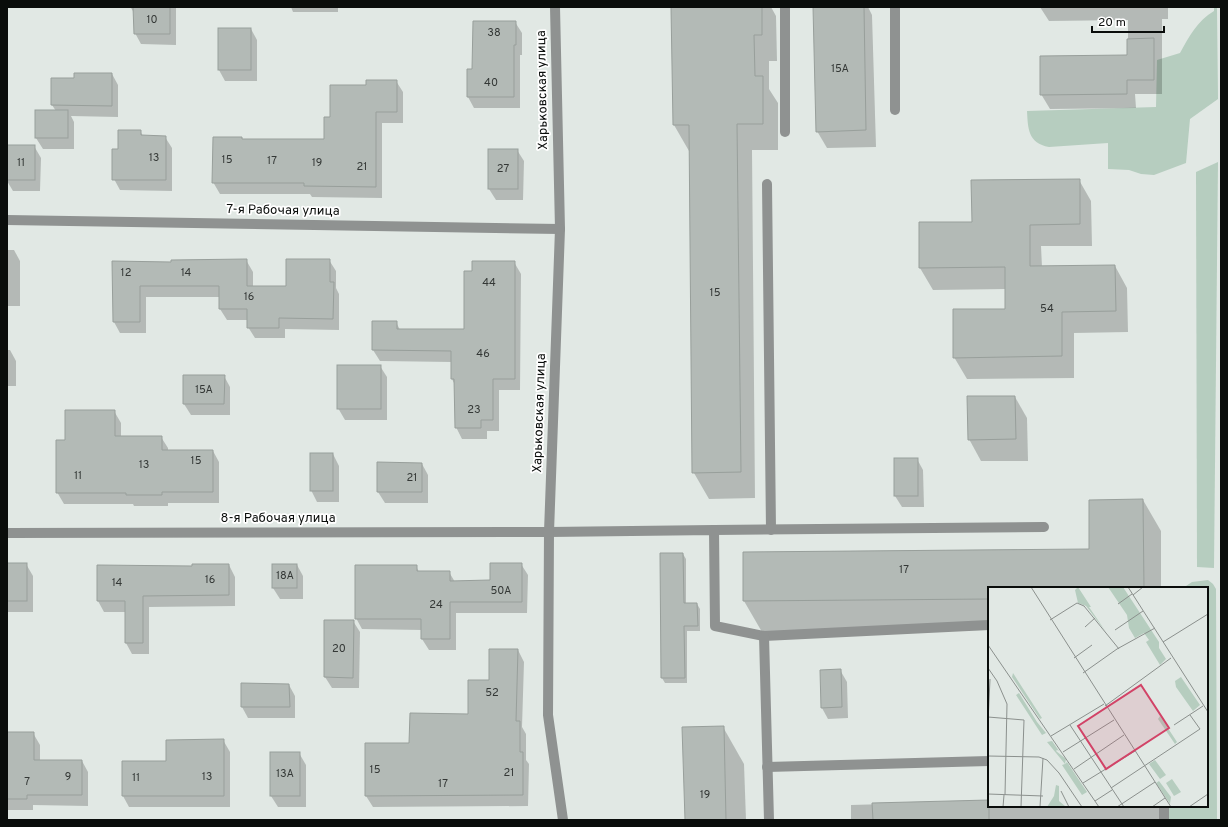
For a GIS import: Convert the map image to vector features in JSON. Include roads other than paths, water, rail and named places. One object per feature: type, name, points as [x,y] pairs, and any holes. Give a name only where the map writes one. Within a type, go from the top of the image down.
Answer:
[{"type":"street","name":"Харьковская улица","points":[[555,7],[560,228],[549,532],[548,715],[562,820]]},
{"type":"street","points":[[785,7],[785,132]]},
{"type":"street","points":[[895,7],[895,110]]},
{"type":"street","points":[[767,184],[771,530]]},
{"type":"street","name":"7-я Рабочая улица","points":[[7,220],[560,228]]},
{"type":"street","name":"8-я Рабочая улица","points":[[7,533],[549,532],[1044,527]]},
{"type":"street","points":[[714,530],[715,626],[764,636],[988,625]]},
{"type":"street","points":[[764,636],[769,820]]},
{"type":"street","points":[[768,767],[988,761]]},
{"type":"street","points":[[1164,807],[1164,820]]}]
